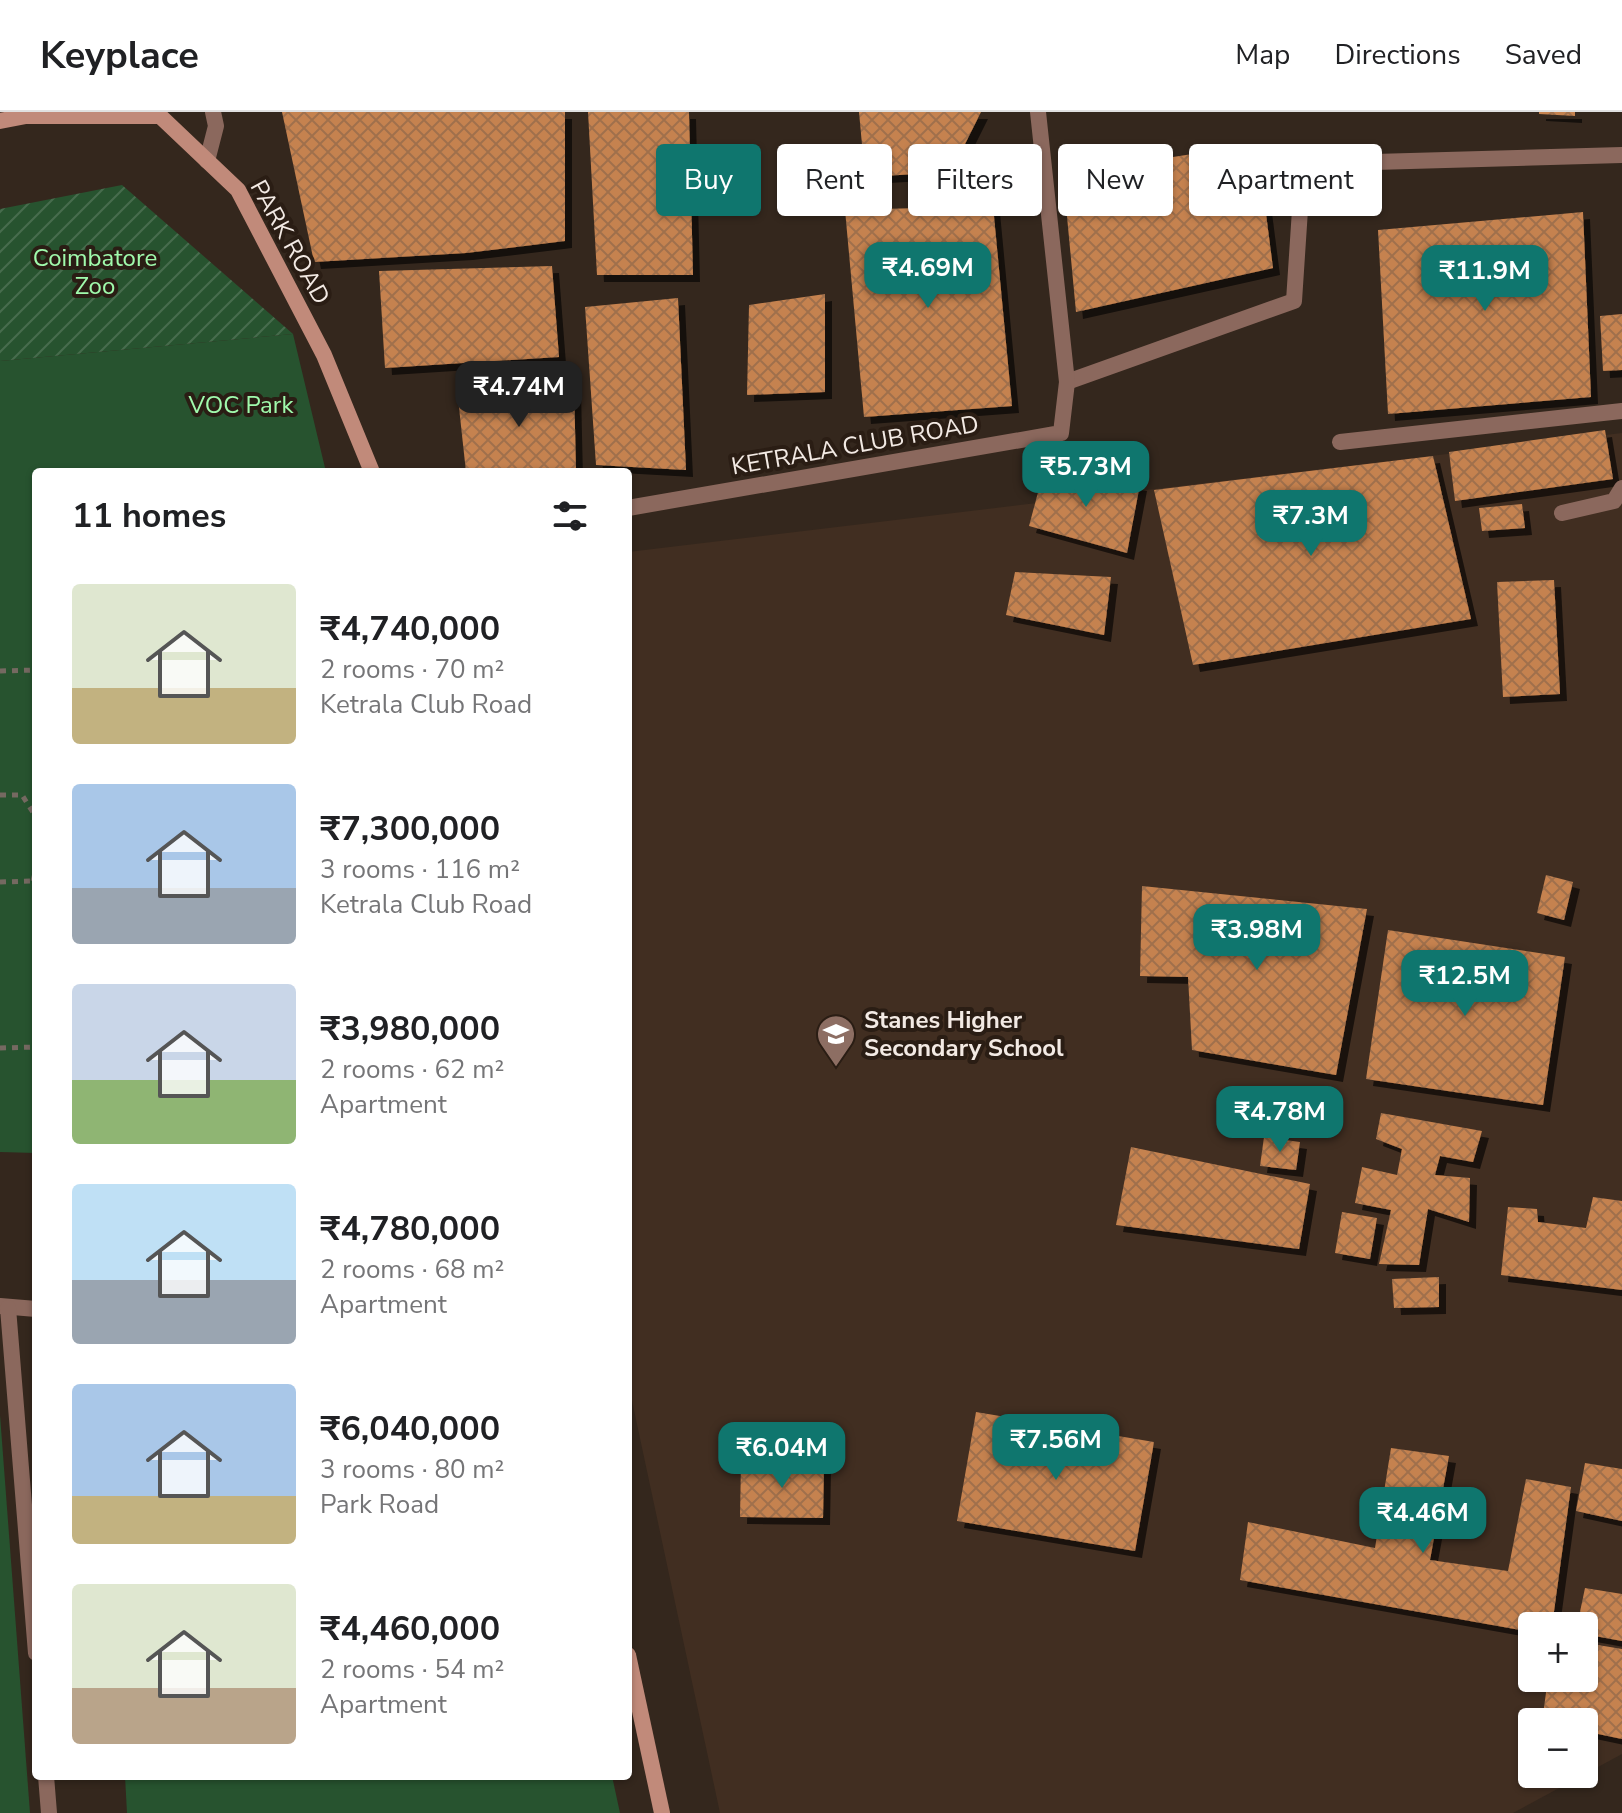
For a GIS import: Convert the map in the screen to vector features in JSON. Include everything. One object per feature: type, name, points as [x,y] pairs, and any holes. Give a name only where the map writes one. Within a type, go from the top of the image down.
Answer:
[{"type":"main road","name":"PARK ROAD","points":[[0,121],[26,116],[160,116],[238,190],[324,355],[370,468]]},
{"type":"main road","points":[[632,1674],[662,1813]]},
{"type":"street","points":[[207,161],[216,126],[213,112]]},
{"type":"street","points":[[1038,112],[1067,382],[1294,301],[1303,164],[1622,155]]},
{"type":"street","name":"KETRALA CLUB ROAD","points":[[632,507],[1061,433],[1067,382]]},
{"type":"street","points":[[1340,442],[1622,411]]},
{"type":"street","points":[[1562,513],[1614,501],[1622,488]]},
{"type":"street","points":[[32,1309],[4,1307],[32,1610]]},
{"type":"street","points":[[46,1780],[49,1813]]},
{"type":"path","points":[[0,671],[32,670]]},
{"type":"path","points":[[0,795],[22,795],[32,811]]},
{"type":"path","points":[[0,882],[32,882]]},
{"type":"path","points":[[0,1048],[32,1047]]},
{"type":"shaded area","points":[[1622,433],[1622,1754],[1598,1767],[1598,1708],[1518,1708],[1518,1788],[1559,1788],[1513,1813],[720,1813],[632,1401],[632,552]]},
{"type":"green space","name":"Coimbatore Zoo","points":[[122,185],[293,334],[0,361],[0,209]]},
{"type":"green space","name":"VOC Park","points":[[293,334],[325,468],[32,468],[32,1153],[0,1152],[0,361]]},
{"type":"green space","points":[[0,1415],[30,1813],[0,1813]]},
{"type":"green space","points":[[125,1780],[613,1780],[620,1813],[127,1813]]},
{"type":"building","points":[[282,112],[565,112],[565,241],[466,253],[314,262]]},
{"type":"building","points":[[588,112],[689,112],[690,144],[656,144],[656,216],[692,216],[693,275],[597,275]]},
{"type":"building","points":[[859,112],[981,112],[965,144],[908,144],[908,174],[892,175],[892,144],[862,144]]},
{"type":"building","points":[[1575,112],[1575,116],[1539,114]]},
{"type":"building","points":[[1189,155],[1189,216],[1266,216],[1273,268],[1076,312],[1067,216],[1173,216],[1173,157]]},
{"type":"building","points":[[908,208],[908,216],[994,216],[1012,406],[864,417],[846,216],[892,216],[892,209]]},
{"type":"building","points":[[1583,212],[1591,397],[1388,414],[1378,230]]},
{"type":"building","points":[[552,266],[559,357],[385,368],[379,271]]},
{"type":"building","points":[[825,294],[825,392],[747,395],[749,305]]},
{"type":"building","points":[[678,298],[686,470],[596,465],[585,307]]},
{"type":"building","points":[[1622,314],[1622,370],[1603,371],[1600,316]]},
{"type":"building","points":[[574,384],[576,468],[466,468],[457,389]]},
{"type":"building","points":[[1605,430],[1613,479],[1455,501],[1449,452]]},
{"type":"building","points":[[1433,456],[1471,619],[1193,665],[1154,490]]},
{"type":"building","points":[[1044,470],[1140,484],[1127,553],[1029,526]]},
{"type":"building","points":[[1522,504],[1525,528],[1482,531],[1479,508]]},
{"type":"building","points":[[1015,572],[1111,577],[1104,635],[1006,615]]},
{"type":"building","points":[[1554,580],[1560,694],[1503,697],[1497,582]]},
{"type":"building","points":[[1546,875],[1573,882],[1564,920],[1537,913]]},
{"type":"building","points":[[1142,886],[1367,909],[1336,1075],[1192,1050],[1188,977],[1140,976]]},
{"type":"building","points":[[1388,930],[1565,957],[1543,1105],[1366,1079]]},
{"type":"building","points":[[1381,1113],[1482,1131],[1473,1162],[1440,1156],[1435,1175],[1470,1178],[1469,1222],[1428,1209],[1419,1265],[1379,1264],[1391,1210],[1355,1203],[1362,1167],[1397,1175],[1402,1149],[1376,1139]]},
{"type":"building","points":[[1264,1137],[1300,1142],[1296,1170],[1260,1166]]},
{"type":"building","points":[[1131,1147],[1310,1184],[1299,1249],[1116,1225]]},
{"type":"building","points":[[1593,1197],[1622,1201],[1622,1290],[1501,1275],[1508,1207],[1537,1209],[1538,1222],[1586,1228]]},
{"type":"building","points":[[1342,1212],[1377,1218],[1370,1259],[1335,1253]]},
{"type":"building","points":[[1439,1277],[1439,1307],[1394,1308],[1392,1279]]},
{"type":"building","points":[[976,1412],[1154,1442],[1135,1551],[957,1521]]},
{"type":"building","points":[[1391,1448],[1449,1456],[1430,1560],[1508,1571],[1526,1479],[1571,1487],[1554,1612],[1518,1612],[1518,1630],[1240,1580],[1248,1522],[1375,1548]]},
{"type":"building","points":[[741,1462],[824,1464],[823,1518],[740,1517]]},
{"type":"building","points":[[1585,1463],[1622,1469],[1622,1521],[1576,1511]]},
{"type":"building","points":[[1585,1588],[1622,1594],[1622,1641],[1598,1637],[1598,1612],[1580,1612]]},
{"type":"building","points":[[1598,1645],[1622,1649],[1622,1739],[1598,1734],[1598,1708],[1544,1708],[1546,1692],[1598,1692]]},
{"type":"place","name":"Stanes Higher Secondary School","points":[[836,1068]]}]
